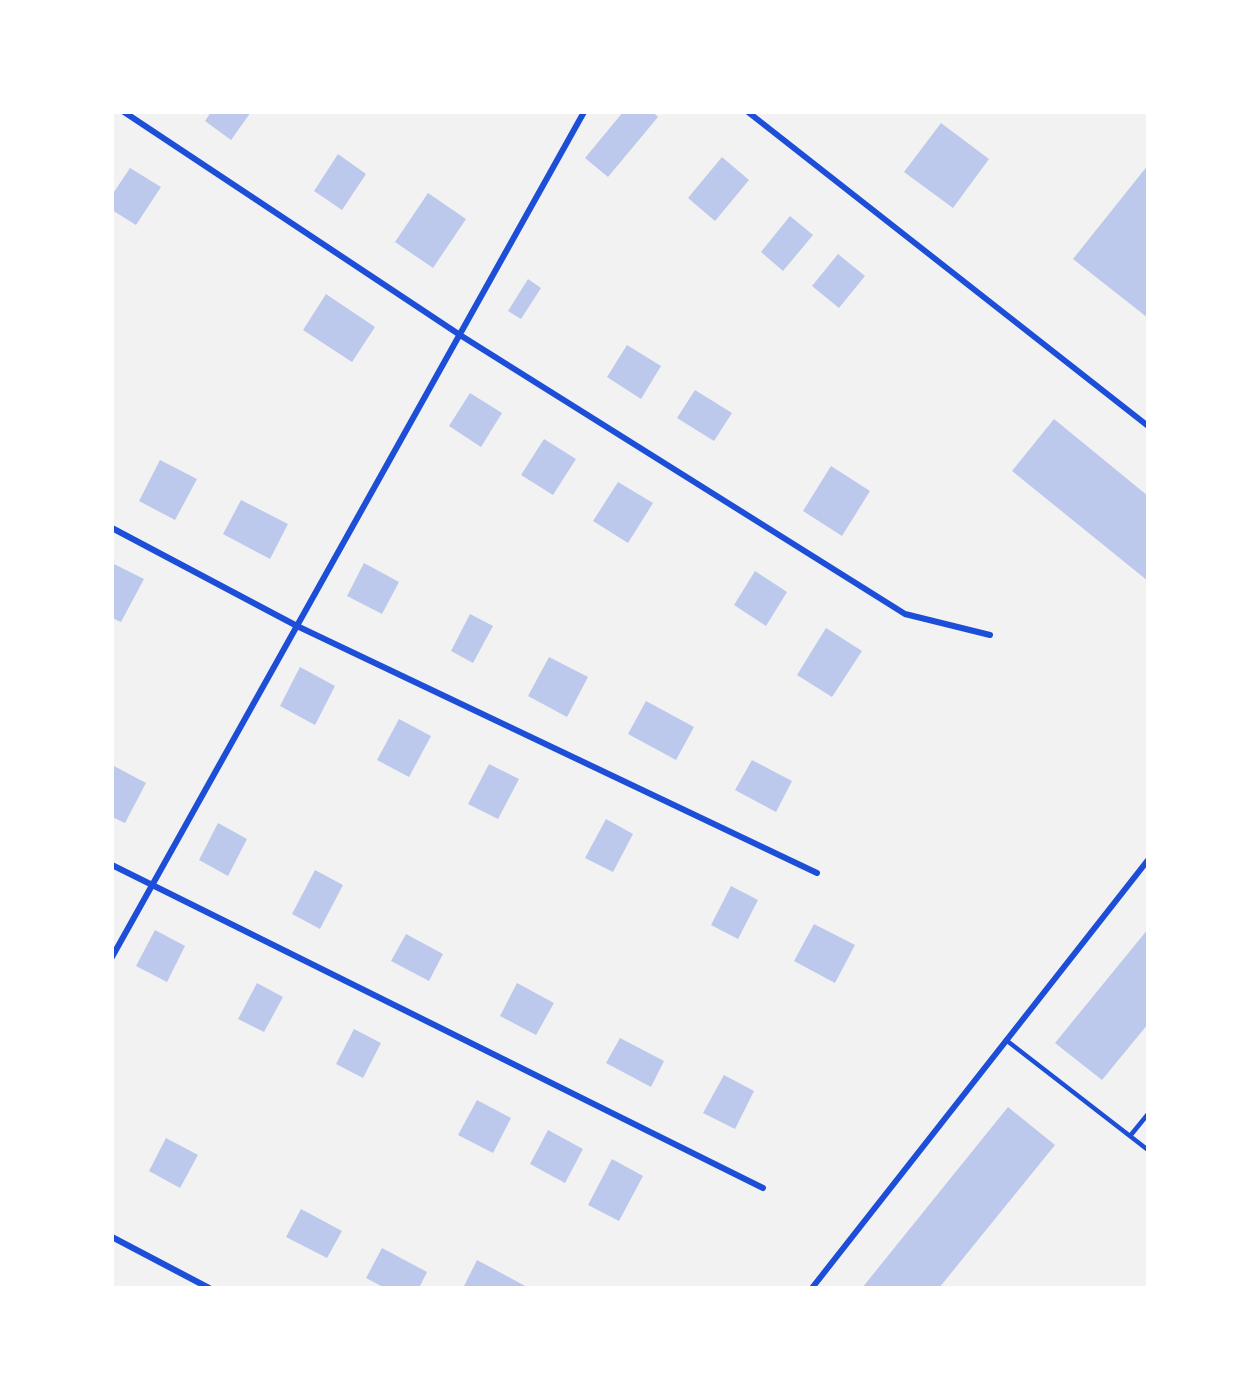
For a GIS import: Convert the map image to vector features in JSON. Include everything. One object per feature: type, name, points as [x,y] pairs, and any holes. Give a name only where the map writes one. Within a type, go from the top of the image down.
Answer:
[{"type":"street","points":[[124,112],[460,334],[905,614],[990,635]]},
{"type":"street","points":[[112,957],[584,112]]},
{"type":"street","points":[[748,112],[1148,426]]},
{"type":"street","points":[[112,528],[297,626],[817,873]]},
{"type":"street","points":[[812,1287],[1148,860]]},
{"type":"street","points":[[112,865],[764,1188]]},
{"type":"street","points":[[112,1237],[209,1287]]},
{"type":"lane","points":[[1006,1040],[1148,1150]]},
{"type":"lane","points":[[1130,1136],[1148,1114]]},
{"type":"building","points":[[211,112],[251,112],[231,140],[205,121]]},
{"type":"building","points":[[623,112],[653,112],[658,117],[608,177],[585,158]]},
{"type":"building","points":[[941,123],[989,159],[953,208],[904,172]]},
{"type":"building","points":[[338,154],[366,174],[342,210],[314,191]]},
{"type":"building","points":[[722,157],[749,180],[715,221],[688,198]]},
{"type":"building","points":[[1148,165],[1148,318],[1073,259]]},
{"type":"building","points":[[130,168],[161,187],[136,225],[112,210],[112,195]]},
{"type":"building","points":[[428,193],[466,219],[433,268],[395,242]]},
{"type":"building","points":[[790,216],[813,235],[783,271],[761,252]]},
{"type":"building","points":[[838,254],[865,276],[839,308],[812,286]]},
{"type":"building","points":[[528,279],[541,288],[521,319],[508,311]]},
{"type":"building","points":[[326,294],[375,327],[352,362],[303,330]]},
{"type":"building","points":[[627,345],[661,366],[641,399],[607,377]]},
{"type":"building","points":[[695,390],[732,413],[714,441],[677,418]]},
{"type":"building","points":[[470,393],[502,413],[481,447],[449,426]]},
{"type":"building","points":[[1054,419],[1148,496],[1148,581],[1012,471]]},
{"type":"building","points":[[544,439],[576,459],[553,495],[521,475]]},
{"type":"building","points":[[160,460],[197,479],[175,520],[139,501]]},
{"type":"building","points":[[831,466],[870,491],[842,536],[803,511]]},
{"type":"building","points":[[618,482],[653,503],[628,543],[593,521]]},
{"type":"building","points":[[241,500],[288,524],[270,559],[223,534]]},
{"type":"building","points":[[112,563],[144,579],[121,622],[112,618]]},
{"type":"building","points":[[364,563],[399,582],[382,614],[347,596]]},
{"type":"building","points":[[755,571],[787,592],[766,626],[734,605]]},
{"type":"building","points":[[470,614],[493,626],[473,663],[451,651]]},
{"type":"building","points":[[826,628],[862,651],[832,697],[797,675]]},
{"type":"building","points":[[549,657],[588,677],[567,717],[528,696]]},
{"type":"building","points":[[300,667],[335,686],[315,725],[280,706]]},
{"type":"building","points":[[646,701],[694,727],[676,760],[628,734]]},
{"type":"building","points":[[399,719],[431,736],[409,777],[377,760]]},
{"type":"building","points":[[752,760],[792,781],[776,812],[735,790]]},
{"type":"building","points":[[489,764],[519,779],[498,819],[468,804]]},
{"type":"building","points":[[114,766],[146,783],[125,823],[112,817]]},
{"type":"building","points":[[606,819],[633,834],[613,872],[585,858]]},
{"type":"building","points":[[218,823],[247,839],[228,876],[199,860]]},
{"type":"building","points":[[315,870],[343,885],[320,929],[292,914]]},
{"type":"building","points":[[731,886],[758,900],[738,939],[711,925]]},
{"type":"building","points":[[814,924],[855,945],[835,983],[794,961]]},
{"type":"building","points":[[1148,929],[1148,1024],[1102,1080],[1055,1043]]},
{"type":"building","points":[[155,930],[185,946],[167,982],[136,966]]},
{"type":"building","points":[[406,934],[443,954],[429,981],[391,961]]},
{"type":"building","points":[[257,983],[283,997],[264,1032],[238,1019]]},
{"type":"building","points":[[517,983],[554,1003],[536,1035],[500,1016]]},
{"type":"building","points":[[354,1029],[381,1043],[363,1078],[336,1064]]},
{"type":"building","points":[[620,1038],[664,1061],[651,1087],[606,1063]]},
{"type":"building","points":[[724,1075],[754,1091],[735,1129],[703,1113]]},
{"type":"building","points":[[477,1100],[511,1118],[493,1153],[458,1135]]},
{"type":"building","points":[[1008,1107],[1055,1145],[939,1288],[862,1288]]},
{"type":"building","points":[[548,1130],[583,1149],[565,1183],[530,1164]]},
{"type":"building","points":[[166,1138],[198,1155],[180,1188],[149,1171]]},
{"type":"building","points":[[612,1159],[643,1176],[619,1221],[588,1205]]},
{"type":"building","points":[[301,1209],[342,1231],[327,1258],[286,1237]]},
{"type":"building","points":[[382,1248],[427,1272],[419,1288],[385,1288],[366,1278]]},
{"type":"building","points":[[477,1260],[529,1288],[463,1288]]}]
